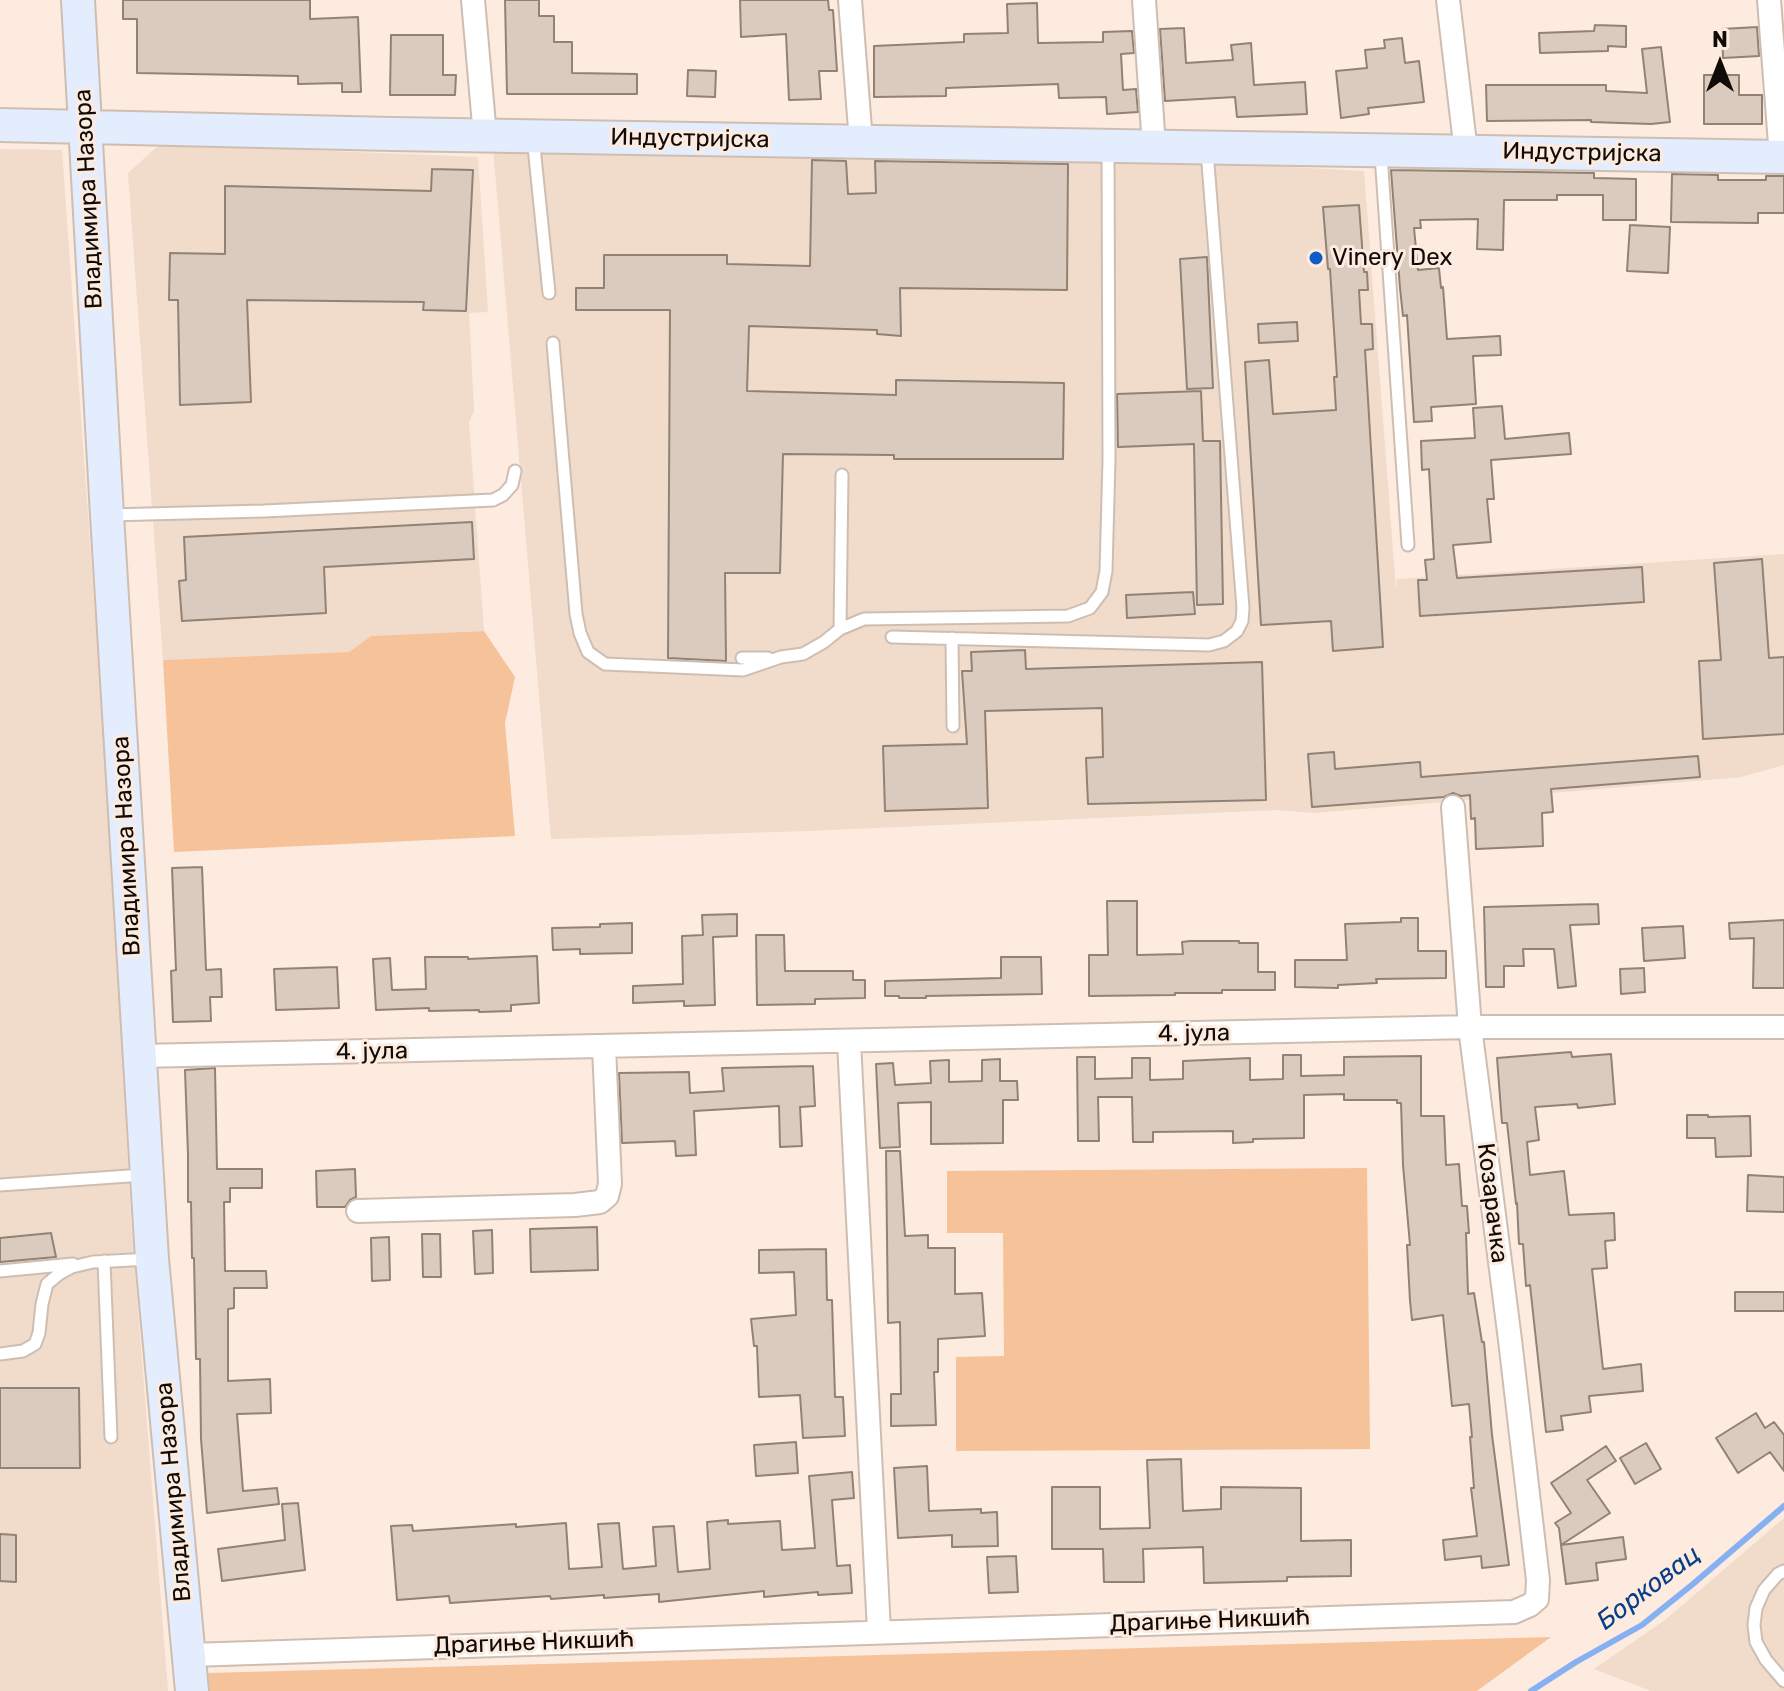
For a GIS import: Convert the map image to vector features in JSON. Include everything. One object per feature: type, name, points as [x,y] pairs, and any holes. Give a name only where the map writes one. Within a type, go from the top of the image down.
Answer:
[{"type":"main road","name":"Владимира Назора","points":[[78,0],[152,1259],[192,1691]]},
{"type":"main road","name":"Индустријска","points":[[0,125],[533,137],[1782,157]]},
{"type":"street","points":[[473,0],[485,136]]},
{"type":"street","points":[[850,0],[861,142]]},
{"type":"street","points":[[1144,0],[1154,147]]},
{"type":"street","points":[[1448,0],[1466,152]]},
{"type":"street","points":[[1769,0],[1782,157]]},
{"type":"street","name":"Козарачка","points":[[1453,807],[1470,1027],[1538,1580],[1537,1599]]},
{"type":"street","name":"4. јула","points":[[140,1056],[1470,1027],[1784,1027]]},
{"type":"street","points":[[849,1042],[879,1631]]},
{"type":"street","points":[[358,1211],[600,1202],[607,1196],[610,1184],[604,1047]]},
{"type":"street","name":"Драгиње Никшић","points":[[190,1655],[1514,1612],[1537,1599]]},
{"type":"lane","points":[[533,137],[549,293]]},
{"type":"lane","points":[[742,658],[803,654],[840,629],[864,619],[1068,616],[1090,608],[1102,592],[1106,571],[1109,459],[1108,146]]},
{"type":"lane","points":[[892,637],[1209,645],[1224,641],[1237,631],[1243,608],[1206,147]]},
{"type":"lane","points":[[1380,150],[1408,545]]},
{"type":"lane","points":[[553,343],[576,614],[588,652],[605,664],[743,670],[781,657]]},
{"type":"lane","points":[[107,515],[493,500],[512,485],[515,471]]},
{"type":"lane","points":[[840,629],[842,475]]},
{"type":"lane","points":[[952,638],[953,726]]},
{"type":"lane","points":[[0,1185],[147,1174]]},
{"type":"lane","points":[[0,1271],[152,1259]]},
{"type":"lane","points":[[0,1354],[23,1351],[35,1344],[47,1284],[72,1267],[99,1262]]},
{"type":"lane","points":[[99,1262],[111,1437]]},
{"type":"lane","points":[[1784,1571],[1764,1590],[1756,1608],[1754,1625],[1756,1642],[1784,1681]]},
{"type":"shaded area","points":[[160,144],[478,157],[488,312],[469,313],[474,411],[469,422],[484,631],[371,636],[349,652],[163,660],[128,173]]},
{"type":"shaded area","points":[[493,147],[1215,163],[1364,171],[1396,590],[1397,579],[1784,554],[1784,765],[1741,777],[1315,813],[1277,810],[551,839]]},
{"type":"shaded area","points":[[0,149],[62,150],[108,795],[131,1220],[168,1691],[0,1691]]},
{"type":"shaded area","points":[[484,631],[515,677],[505,723],[515,836],[174,852],[163,660],[349,652],[371,636]]},
{"type":"shaded area","points":[[1367,1168],[1370,1449],[956,1451],[956,1357],[1004,1356],[1003,1233],[947,1233],[947,1171]]},
{"type":"shaded area","points":[[1784,1518],[1784,1691],[1651,1691],[1594,1669],[1665,1620]]},
{"type":"shaded area","points":[[1551,1637],[1477,1691],[210,1691],[208,1673]]},
{"type":"building","points":[[123,0],[310,0],[310,19],[358,17],[361,92],[342,92],[342,83],[298,84],[298,76],[137,73],[137,19],[123,19]]},
{"type":"building","points":[[505,0],[539,0],[539,16],[554,16],[554,42],[572,42],[572,73],[637,74],[637,94],[507,94]]},
{"type":"building","points":[[740,0],[828,0],[829,10],[833,10],[837,71],[819,71],[821,99],[789,100],[786,34],[741,37]]},
{"type":"building","points":[[1037,3],[1038,43],[1103,42],[1103,32],[1132,31],[1134,53],[1121,54],[1123,90],[1136,89],[1138,112],[1107,114],[1106,97],[1059,98],[1058,84],[946,88],[946,96],[874,97],[874,46],[964,42],[964,34],[1008,33],[1007,4]]},
{"type":"building","points":[[1595,25],[1626,26],[1626,47],[1608,46],[1608,51],[1540,53],[1539,33],[1594,31]]},
{"type":"building","points":[[1757,27],[1759,56],[1723,58],[1722,29]]},
{"type":"building","points":[[1184,28],[1186,63],[1233,60],[1231,45],[1251,43],[1254,85],[1305,82],[1307,114],[1237,117],[1235,97],[1165,101],[1160,29]]},
{"type":"building","points":[[391,35],[443,35],[443,75],[456,75],[455,95],[390,95]]},
{"type":"building","points":[[1402,38],[1405,63],[1419,61],[1424,102],[1368,108],[1369,114],[1341,118],[1336,71],[1367,68],[1365,50],[1385,48],[1384,40]]},
{"type":"building","points":[[1661,47],[1670,122],[1487,121],[1486,85],[1606,85],[1606,91],[1647,93],[1642,49]]},
{"type":"building","points":[[688,70],[716,71],[715,97],[687,96]]},
{"type":"building","points":[[1704,75],[1739,75],[1739,95],[1762,95],[1762,124],[1704,124]]},
{"type":"building","points":[[812,160],[846,161],[848,194],[876,193],[875,161],[1068,164],[1067,290],[900,288],[901,336],[877,334],[877,330],[749,326],[747,391],[896,395],[896,380],[1064,383],[1063,459],[894,459],[894,455],[783,454],[780,573],[725,573],[726,661],[668,658],[670,310],[576,310],[576,288],[604,288],[604,255],[727,255],[727,264],[810,266]]},
{"type":"building","points":[[432,169],[473,170],[466,311],[423,310],[424,302],[247,300],[251,402],[180,405],[178,300],[169,300],[170,253],[225,254],[225,186],[431,191]]},
{"type":"building","points":[[1391,170],[1594,173],[1594,178],[1636,179],[1636,220],[1603,220],[1603,195],[1557,195],[1557,200],[1504,200],[1503,250],[1477,249],[1478,219],[1420,220],[1421,228],[1414,228],[1418,270],[1439,268],[1447,339],[1500,336],[1501,355],[1473,356],[1476,404],[1431,407],[1432,421],[1414,422],[1407,315],[1403,316]]},
{"type":"building","points":[[1672,174],[1718,175],[1718,180],[1766,180],[1766,176],[1784,176],[1784,213],[1758,213],[1758,223],[1671,222]]},
{"type":"building","points":[[1359,205],[1368,290],[1359,290],[1361,324],[1372,324],[1373,349],[1365,350],[1383,647],[1333,651],[1331,621],[1261,625],[1245,362],[1269,360],[1273,414],[1336,410],[1334,377],[1337,377],[1323,207]]},
{"type":"building","points":[[1630,225],[1670,227],[1668,273],[1627,271]]},
{"type":"building","points":[[1207,257],[1213,388],[1187,389],[1180,259]]},
{"type":"building","points":[[1297,322],[1298,341],[1259,343],[1258,324]]},
{"type":"building","points":[[1201,391],[1203,441],[1220,441],[1223,604],[1197,605],[1194,444],[1118,447],[1117,394]]},
{"type":"building","points":[[1502,406],[1505,439],[1569,433],[1571,454],[1491,460],[1494,499],[1487,499],[1491,542],[1453,545],[1457,578],[1642,567],[1644,602],[1420,616],[1418,580],[1427,580],[1425,560],[1434,559],[1429,469],[1422,470],[1421,441],[1475,438],[1473,408]]},
{"type":"building","points":[[472,522],[474,559],[324,567],[326,613],[182,621],[179,581],[186,580],[184,537]]},
{"type":"building","points":[[1762,559],[1769,658],[1784,657],[1784,734],[1703,739],[1699,661],[1721,660],[1714,563]]},
{"type":"building","points":[[1193,592],[1195,614],[1127,618],[1126,595]]},
{"type":"building","points":[[1025,650],[1026,669],[1262,662],[1266,800],[1088,804],[1086,758],[1103,757],[1102,708],[985,711],[988,808],[885,811],[883,746],[967,744],[962,671],[972,671],[971,652]]},
{"type":"building","points":[[1334,752],[1335,769],[1420,762],[1421,777],[1698,756],[1700,777],[1551,789],[1553,812],[1542,813],[1543,846],[1476,849],[1475,818],[1471,819],[1470,795],[1453,793],[1444,797],[1312,807],[1308,754]]},
{"type":"building","points":[[202,867],[206,970],[221,969],[222,997],[210,997],[211,1021],[173,1022],[171,971],[176,970],[172,868]]},
{"type":"building","points":[[1107,901],[1137,901],[1137,955],[1183,954],[1182,942],[1190,941],[1258,943],[1258,972],[1275,972],[1275,990],[1089,996],[1089,955],[1108,955]]},
{"type":"building","points":[[1598,904],[1599,924],[1570,925],[1576,986],[1558,988],[1554,949],[1523,949],[1524,966],[1504,966],[1504,987],[1486,987],[1484,907]]},
{"type":"building","points":[[737,914],[737,936],[713,937],[715,1005],[684,1006],[684,1001],[633,1003],[633,986],[683,984],[682,936],[703,935],[702,915]]},
{"type":"building","points":[[1401,918],[1418,918],[1418,951],[1446,951],[1446,978],[1376,979],[1377,983],[1338,985],[1338,988],[1295,987],[1295,960],[1347,960],[1345,924],[1401,922]]},
{"type":"building","points":[[1784,920],[1784,988],[1753,988],[1754,938],[1730,939],[1729,923]]},
{"type":"building","points":[[632,923],[632,953],[580,954],[580,949],[553,950],[552,928]]},
{"type":"building","points":[[1683,926],[1685,958],[1644,961],[1642,928]]},
{"type":"building","points":[[756,935],[784,935],[785,971],[853,971],[853,980],[865,980],[865,998],[815,999],[815,1004],[757,1005]]},
{"type":"building","points":[[537,956],[539,1003],[511,1005],[511,1011],[376,1010],[373,959],[390,958],[392,990],[426,989],[425,957]]},
{"type":"building","points":[[1001,957],[1041,957],[1042,994],[926,998],[885,996],[885,981],[1001,978]]},
{"type":"building","points":[[337,967],[339,1008],[276,1010],[274,969]]},
{"type":"building","points":[[1644,968],[1645,992],[1621,994],[1620,969]]},
{"type":"building","points":[[1571,1052],[1572,1057],[1611,1054],[1615,1104],[1578,1108],[1577,1104],[1535,1107],[1539,1140],[1527,1142],[1530,1175],[1564,1171],[1569,1215],[1614,1213],[1615,1240],[1605,1241],[1607,1268],[1592,1269],[1603,1369],[1641,1364],[1643,1391],[1589,1396],[1591,1412],[1561,1416],[1563,1430],[1546,1432],[1530,1285],[1526,1286],[1523,1244],[1519,1244],[1507,1123],[1502,1123],[1497,1058]]},
{"type":"building","points":[[1283,1055],[1301,1055],[1301,1076],[1344,1075],[1344,1057],[1421,1056],[1421,1116],[1444,1116],[1446,1165],[1459,1164],[1462,1206],[1467,1206],[1468,1294],[1474,1293],[1484,1342],[1492,1435],[1509,1565],[1482,1568],[1481,1556],[1445,1560],[1443,1540],[1477,1536],[1471,1488],[1474,1488],[1469,1404],[1452,1406],[1443,1315],[1412,1320],[1401,1103],[1397,1100],[1344,1100],[1344,1094],[1304,1095],[1304,1138],[1253,1139],[1253,1142],[1233,1143],[1233,1131],[1153,1132],[1153,1142],[1133,1142],[1132,1097],[1098,1097],[1099,1141],[1078,1141],[1077,1057],[1095,1057],[1095,1079],[1132,1078],[1132,1058],[1150,1058],[1150,1080],[1183,1079],[1183,1061],[1250,1058],[1250,1080],[1283,1079]]},
{"type":"building","points":[[1000,1059],[1000,1081],[1017,1081],[1018,1100],[1003,1100],[1003,1143],[931,1144],[931,1102],[898,1103],[900,1147],[880,1148],[876,1064],[893,1063],[895,1085],[931,1083],[930,1061],[949,1060],[949,1082],[982,1081],[982,1060]]},
{"type":"building","points":[[813,1066],[815,1106],[800,1107],[802,1146],[780,1147],[779,1106],[694,1111],[696,1155],[676,1156],[675,1141],[622,1143],[619,1073],[689,1072],[690,1093],[724,1091],[722,1068]]},
{"type":"building","points":[[215,1068],[217,1169],[262,1169],[262,1188],[230,1188],[230,1202],[224,1202],[225,1271],[266,1271],[267,1288],[234,1288],[234,1308],[228,1309],[228,1381],[270,1379],[271,1413],[237,1414],[243,1491],[277,1488],[279,1504],[207,1513],[201,1439],[200,1359],[196,1359],[191,1202],[188,1202],[185,1070]]},
{"type":"building","points":[[1687,1115],[1750,1116],[1751,1156],[1716,1157],[1715,1138],[1687,1138]]},
{"type":"building","points":[[886,1151],[900,1151],[905,1236],[928,1235],[928,1248],[955,1248],[955,1294],[982,1293],[985,1336],[938,1339],[938,1372],[934,1372],[936,1425],[891,1426],[891,1394],[901,1394],[900,1322],[888,1323]]},
{"type":"building","points":[[355,1169],[356,1197],[345,1207],[317,1207],[316,1171]]},
{"type":"building","points":[[1748,1175],[1784,1177],[1784,1212],[1747,1211]]},
{"type":"building","points":[[597,1227],[598,1270],[531,1272],[530,1229]]},
{"type":"building","points":[[492,1230],[493,1273],[475,1274],[473,1231]]},
{"type":"building","points":[[51,1233],[56,1257],[0,1262],[0,1238]]},
{"type":"building","points":[[422,1234],[440,1234],[441,1277],[423,1277]]},
{"type":"building","points":[[389,1237],[390,1280],[372,1281],[371,1238]]},
{"type":"building","points":[[826,1249],[827,1300],[832,1300],[835,1397],[843,1397],[845,1436],[803,1438],[800,1395],[759,1397],[757,1346],[754,1346],[751,1319],[796,1315],[794,1272],[759,1273],[759,1250]]},
{"type":"building","points":[[1735,1292],[1784,1292],[1784,1311],[1735,1311]]},
{"type":"building","points":[[0,1388],[79,1388],[80,1468],[0,1468]]},
{"type":"building","points":[[1756,1413],[1765,1428],[1774,1422],[1784,1435],[1784,1471],[1770,1452],[1738,1473],[1716,1438]]},
{"type":"building","points":[[796,1442],[798,1473],[756,1476],[754,1445]]},
{"type":"building","points":[[1646,1443],[1661,1469],[1635,1484],[1620,1458]]},
{"type":"building","points":[[1606,1446],[1616,1461],[1587,1480],[1610,1513],[1561,1545],[1559,1528],[1555,1523],[1571,1513],[1551,1483]]},
{"type":"building","points":[[1181,1459],[1183,1511],[1221,1509],[1221,1487],[1301,1488],[1301,1541],[1351,1540],[1351,1576],[1204,1583],[1203,1547],[1143,1549],[1144,1582],[1104,1582],[1103,1549],[1052,1549],[1052,1487],[1100,1487],[1100,1529],[1150,1528],[1147,1460]]},
{"type":"building","points":[[927,1466],[929,1511],[981,1509],[981,1513],[997,1512],[998,1546],[952,1547],[952,1535],[898,1538],[894,1468]]},
{"type":"building","points":[[852,1472],[854,1498],[832,1500],[837,1566],[850,1565],[852,1593],[818,1595],[818,1592],[764,1597],[764,1591],[659,1602],[659,1594],[551,1599],[550,1596],[450,1603],[449,1596],[397,1600],[391,1526],[412,1525],[413,1531],[566,1523],[569,1569],[602,1567],[598,1524],[619,1523],[623,1569],[656,1566],[653,1527],[674,1526],[678,1572],[710,1569],[707,1522],[780,1521],[782,1550],[815,1548],[809,1476]]},
{"type":"building","points":[[298,1503],[305,1570],[222,1581],[218,1549],[285,1540],[282,1504]]},
{"type":"building","points":[[0,1534],[16,1535],[16,1582],[0,1581]]},
{"type":"building","points":[[1623,1537],[1626,1559],[1596,1563],[1598,1580],[1566,1584],[1561,1545]]},
{"type":"building","points":[[1016,1556],[1018,1592],[989,1593],[987,1557]]},
{"type":"waterway","name":"Борковац","points":[[1531,1691],[1642,1625],[1784,1506]]},
{"type":"place","name":"Vinery Dex","points":[[1316,258]]}]
